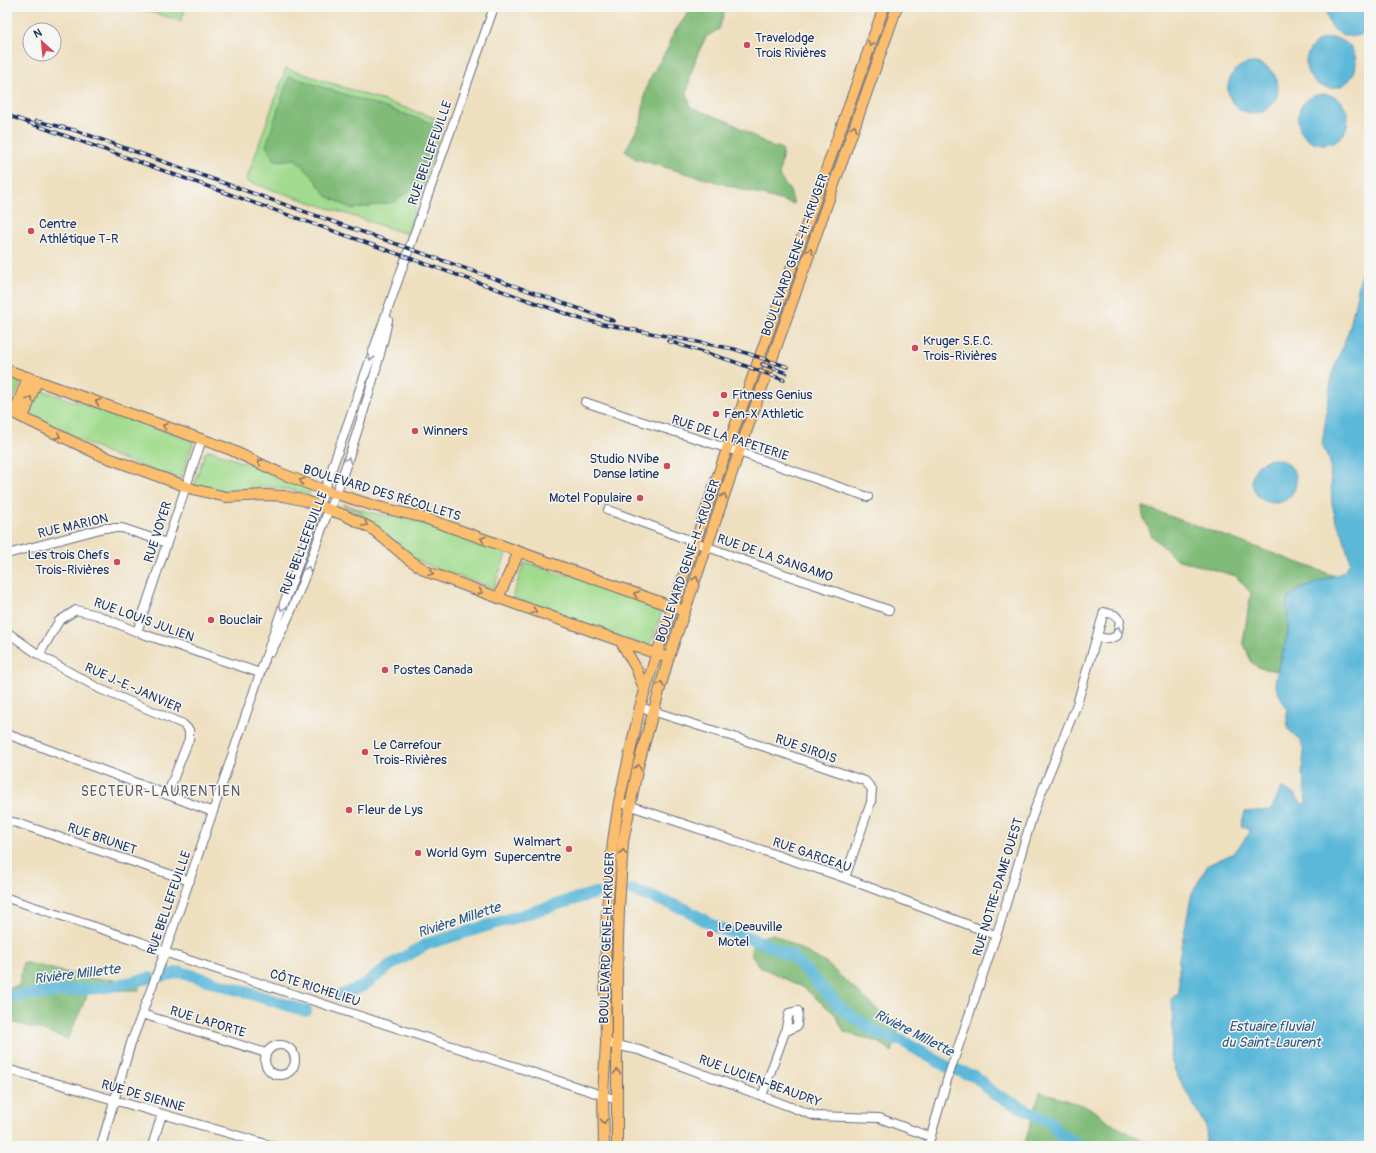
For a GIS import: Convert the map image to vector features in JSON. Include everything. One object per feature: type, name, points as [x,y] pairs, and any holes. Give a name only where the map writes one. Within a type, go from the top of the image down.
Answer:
[{"type":"main road","name":"BOULEVARD GENE-H.-KRUGER","points":[[604,1146],[603,1095],[606,1043],[605,972],[607,909],[613,841],[619,802],[640,707],[727,449],[884,7]]},
{"type":"main road","name":"BOULEVARD GENE-H.-KRUGER","points":[[617,1146],[616,1100],[619,909],[624,842],[638,766],[653,711],[684,612],[739,452],[897,7]]},
{"type":"main road","name":"BOULEVARD DES RÉCOLLETS","points":[[7,370],[239,453],[324,490],[370,505],[422,517],[684,612]]},
{"type":"main road","points":[[32,379],[10,412],[100,455],[185,487],[222,497],[277,495],[297,499],[329,509],[368,526],[408,560],[425,570],[498,598],[669,658]]},
{"type":"main road","points":[[23,418],[32,379]]},
{"type":"main road","points":[[498,598],[519,552]]},
{"type":"main road","points":[[621,642],[636,668],[645,691]]},
{"type":"street","name":"RUE BELLEFEUILLE","points":[[101,1146],[131,1043],[190,881],[282,606],[319,506],[494,7]]},
{"type":"street","name":"RUE BELLEFEUILLE","points":[[261,669],[278,639],[296,597],[336,493],[359,427],[375,372],[388,324],[389,308]]},
{"type":"street","name":"RUE DE LA PAPETERIE","points":[[585,402],[630,418],[739,452],[868,498]]},
{"type":"street","name":"RUE VOYER","points":[[137,632],[202,439]]},
{"type":"street","name":"RUE DE LA SANGAMO","points":[[608,510],[707,547],[889,610]]},
{"type":"street","name":"RUE MARION","points":[[7,554],[104,528],[122,528],[167,543]]},
{"type":"street","name":"RUE LOUIS JULIEN","points":[[40,654],[59,621],[76,610],[97,615],[137,632],[261,669]]},
{"type":"street","name":"RUE NOTRE-DAME OUEST","points":[[928,1146],[948,1077],[996,935],[1034,811],[1077,704],[1104,612],[1115,615],[1120,621],[1117,636],[1109,639],[1097,637]]},
{"type":"street","name":"RUE J.-E.-JANVIER","points":[[7,632],[40,654],[100,689],[184,724],[189,730],[189,739],[167,795]]},
{"type":"street","name":"RUE SIROIS","points":[[640,707],[865,781],[872,789],[871,802],[845,878]]},
{"type":"street","points":[[7,734],[213,812]]},
{"type":"street","name":"RUE GARCEAU","points":[[619,802],[845,878],[996,935]]},
{"type":"street","name":"RUE BRUNET","points":[[7,821],[17,823],[190,881]]},
{"type":"street","name":"CÔTE RICHELIEU","points":[[7,898],[147,944],[165,952],[616,1100]]},
{"type":"street","name":"RUE LAPORTE","points":[[142,1014],[266,1053]]},
{"type":"street","points":[[762,1096],[785,1032]]},
{"type":"street","name":"RUE LUCIEN-BEAUDRY","points":[[606,1043],[639,1050],[815,1116],[879,1118],[931,1137]]},
{"type":"street","name":"RUE DE SIENNE","points":[[7,1069],[272,1146]]},
{"type":"street","points":[[152,1146],[162,1114]]},
{"type":"green space","points":[[134,7],[186,7],[181,21]]},
{"type":"green space","points":[[692,7],[726,7],[719,29],[706,37],[698,53],[691,73],[687,93],[690,107],[730,122],[774,148],[778,147],[783,150],[779,176],[790,191],[794,204],[636,159],[625,151],[641,122],[645,93],[649,80],[669,46],[672,36]]},
{"type":"green space","points":[[286,68],[444,121],[407,234],[246,181]]},
{"type":"green space","points":[[289,76],[438,125],[415,187],[394,202],[352,209],[327,196],[311,175],[295,159],[276,161],[266,146]]},
{"type":"green space","points":[[7,374],[21,380],[13,403],[10,404],[7,402]]},
{"type":"green space","points":[[41,390],[91,407],[128,417],[193,441],[181,477],[178,479],[119,458],[30,417],[30,413],[38,392]]},
{"type":"green space","points":[[210,450],[311,489],[309,495],[278,488],[262,487],[220,491],[196,486],[195,482],[205,453]]},
{"type":"green space","points":[[343,504],[368,512],[420,522],[504,551],[506,554],[494,587],[492,588],[425,564],[413,557],[371,522],[342,509],[360,515],[361,512]]},
{"type":"green space","points":[[1142,506],[1335,576],[1297,591],[1287,600],[1288,633],[1277,671],[1260,668],[1252,663],[1243,642],[1251,593],[1236,576],[1176,559],[1152,536],[1143,516]]},
{"type":"green space","points":[[525,563],[560,574],[575,576],[661,608],[662,611],[650,645],[647,646],[513,598]]},
{"type":"green space","points":[[773,934],[826,963],[899,1029],[892,1052],[880,1043],[844,1032],[835,1014],[804,988],[759,966],[751,955],[751,949],[758,938]]},
{"type":"green space","points":[[23,962],[94,979],[138,980],[139,990],[89,991],[68,1039],[7,1021],[7,988],[19,986]]},
{"type":"green space","points":[[1040,1092],[1088,1107],[1119,1128],[1154,1146],[1024,1146]]},
{"type":"water","points":[[1327,7],[1369,7],[1369,29],[1362,34],[1355,36],[1347,36],[1340,33],[1329,23]]},
{"type":"water","points":[[1326,38],[1336,38],[1349,45],[1356,58],[1356,68],[1349,81],[1336,88],[1326,88],[1317,84],[1310,77],[1306,68],[1306,58],[1310,49],[1317,42]]},
{"type":"water","points":[[1248,63],[1258,63],[1271,70],[1278,83],[1278,93],[1271,106],[1258,113],[1248,113],[1239,109],[1232,102],[1228,93],[1228,83],[1232,74],[1239,67]]},
{"type":"water","points":[[1318,94],[1328,94],[1341,101],[1348,114],[1348,124],[1341,137],[1328,144],[1318,144],[1309,140],[1302,133],[1298,124],[1298,114],[1302,105],[1309,98]]},
{"type":"water","name":"Estuaire fluvial du Saint-Laurent","points":[[1369,258],[1369,1146],[1205,1146],[1207,1129],[1176,1073],[1170,1056],[1173,1037],[1172,997],[1179,994],[1179,958],[1192,893],[1208,865],[1234,853],[1251,831],[1241,826],[1245,812],[1271,810],[1282,787],[1294,794],[1302,804],[1306,803],[1304,779],[1302,774],[1304,751],[1301,741],[1289,730],[1287,723],[1287,709],[1277,690],[1275,681],[1288,633],[1287,600],[1297,591],[1344,572],[1350,562],[1343,535],[1336,521],[1332,503],[1330,462],[1322,445],[1332,374],[1350,327],[1361,275]]},
{"type":"water","points":[[1270,459],[1278,459],[1283,460],[1290,465],[1295,472],[1295,490],[1290,497],[1283,502],[1270,503],[1262,500],[1255,493],[1252,485],[1252,477],[1255,469],[1262,462]]},
{"type":"waterway","name":"Rivière Millette","points":[[632,890],[685,909],[714,926],[758,941],[792,956],[843,1010],[875,1032],[902,1041],[946,1066],[976,1077],[994,1094],[1051,1122],[1057,1132],[1080,1146]]},
{"type":"waterway","name":"Rivière Millette","points":[[340,996],[363,986],[389,966],[427,944],[595,893]]},
{"type":"waterway","name":"Rivière Millette","points":[[162,976],[181,972],[306,1011]]},
{"type":"waterway","name":"Rivière Millette","points":[[7,997],[107,987],[150,978]]},
{"type":"railway","points":[[7,115],[581,319],[734,349],[788,367]]},
{"type":"railway","points":[[36,121],[74,130],[614,321]]},
{"type":"railway","points":[[668,341],[732,361],[784,380]]},
{"type":"railway","points":[[762,364],[786,373]]},
{"type":"place","name":"Travelodge Trois Rivières","points":[[747,45]]},
{"type":"place","name":"Centre Athlétique T-R","points":[[31,231]]},
{"type":"place","name":"Kruger S.E.C. Trois-Rivières","points":[[915,348]]},
{"type":"place","name":"Fitness Genius","points":[[724,395]]},
{"type":"place","name":"Fen-X Athletic","points":[[716,414]]},
{"type":"place","name":"Winners","points":[[415,431]]},
{"type":"place","name":"Studio NVibe Danse latine","points":[[667,466]]},
{"type":"place","name":"Motel Populaire","points":[[640,498]]},
{"type":"place","name":"Les trois Chefs Trois-Rivières","points":[[117,562]]},
{"type":"place","name":"Bouclair","points":[[211,620]]},
{"type":"place","name":"Postes Canada","points":[[385,670]]},
{"type":"place","name":"Le Carrefour Trois-Rivières","points":[[365,752]]},
{"type":"place","name":"Fleur de Lys","points":[[349,810]]},
{"type":"place","name":"Walmart Supercentre","points":[[569,849]]},
{"type":"place","name":"World Gym","points":[[418,853]]},
{"type":"place","name":"Le Deauville Motel","points":[[710,934]]},
{"type":"district","name":"SECTEUR-LAURENTIEN","points":[[161,791]]}]
